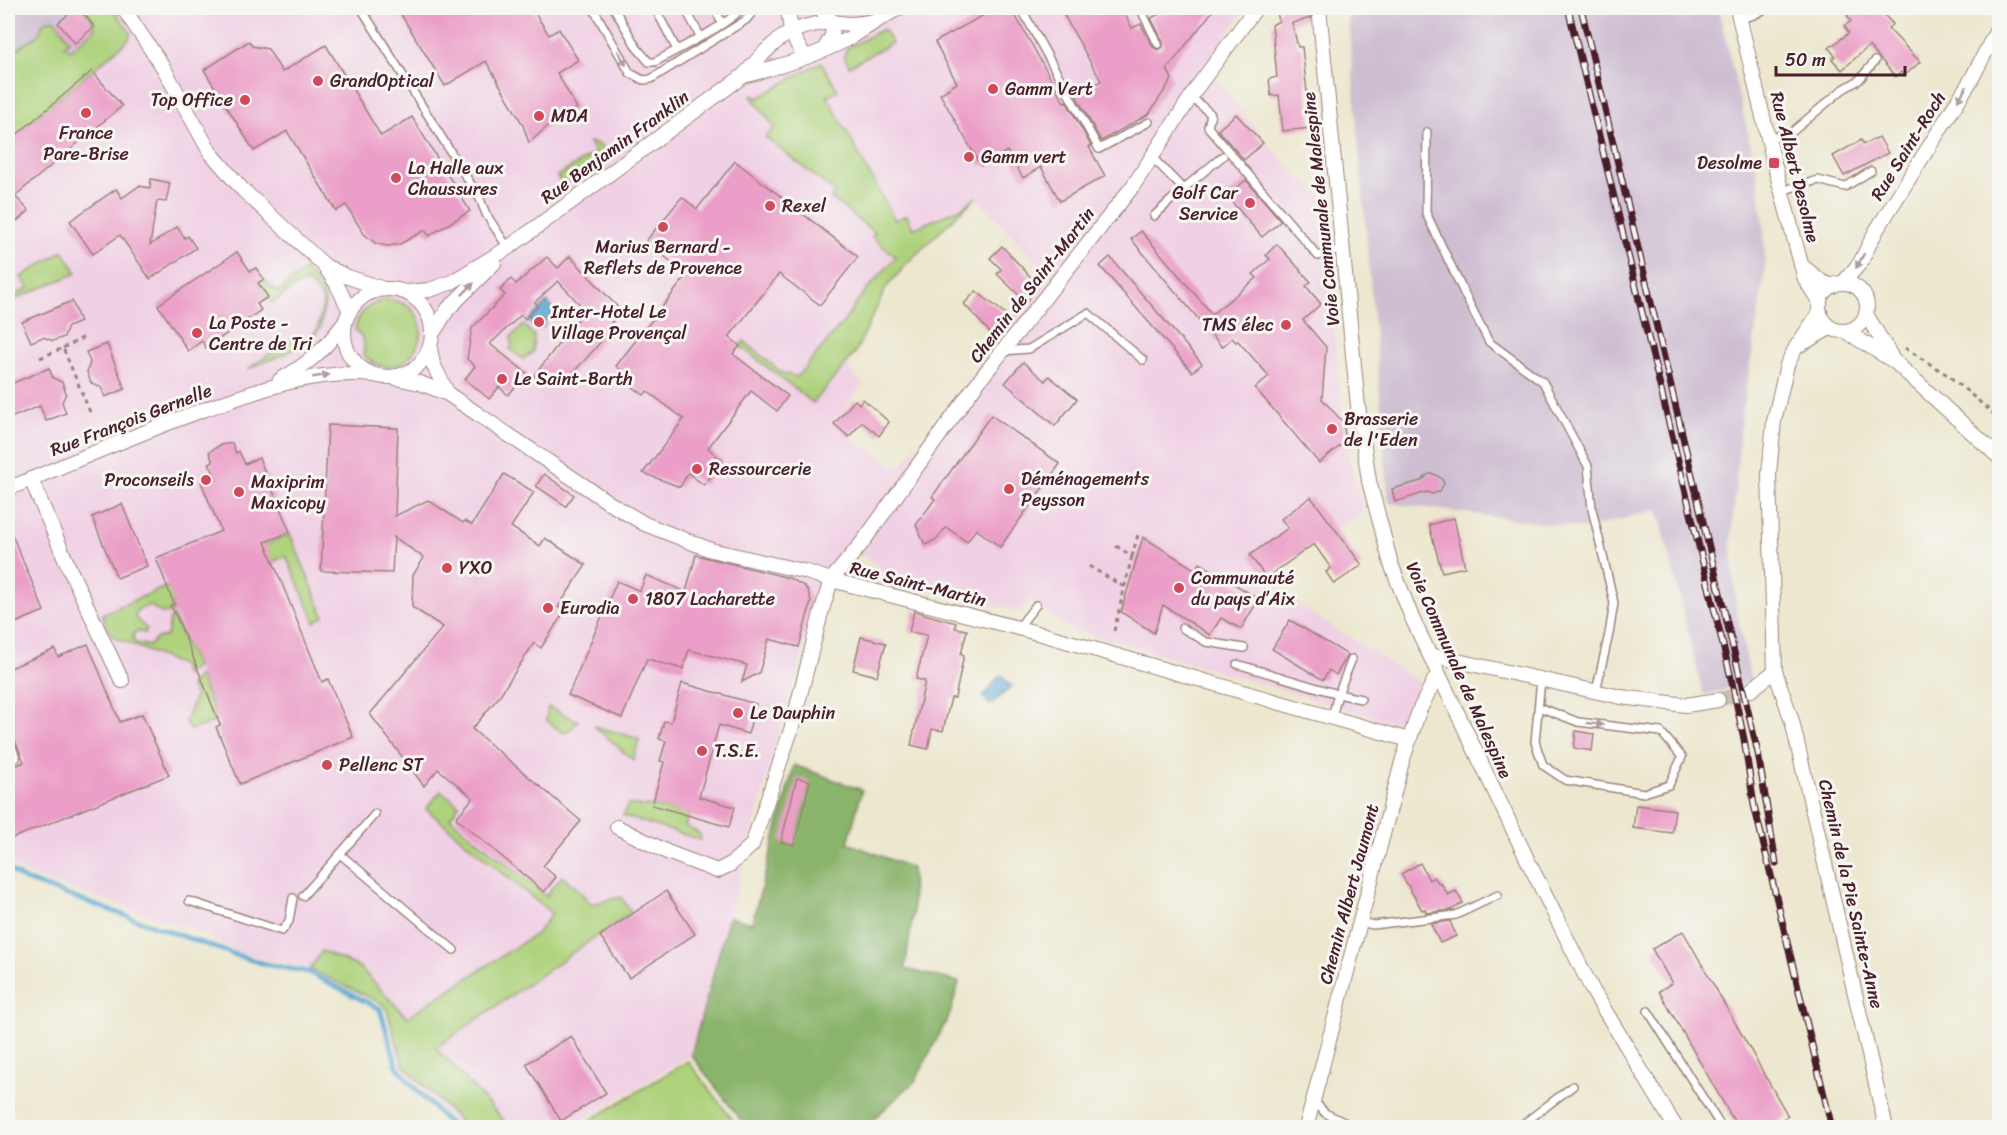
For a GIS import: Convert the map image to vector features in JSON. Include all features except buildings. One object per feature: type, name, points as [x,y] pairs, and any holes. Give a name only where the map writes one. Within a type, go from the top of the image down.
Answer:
[{"type":"street","points":[[123,8],[163,67],[210,152],[243,190],[324,265],[349,309]]},
{"type":"street","points":[[787,8],[790,31],[796,45],[806,57]]},
{"type":"street","points":[[774,43],[787,8]]},
{"type":"street","points":[[820,8],[833,22],[832,36],[824,50]]},
{"type":"street","points":[[743,76],[794,63],[824,50],[899,8]]},
{"type":"street","name":"Chemin de Saint-Martin","points":[[831,580],[862,543],[975,386],[1133,186],[1191,97],[1256,8]]},
{"type":"street","name":"Voie Communale de Malespine","points":[[1319,8],[1358,406],[1369,481],[1391,564],[1412,618],[1438,673],[1527,860],[1593,991],[1676,1128]]},
{"type":"street","name":"Rue Albert Desolme","points":[[1738,13],[1801,265],[1805,279],[1820,308]]},
{"type":"street","points":[[743,76],[774,43],[790,31],[804,26],[833,22],[859,23],[877,20]]},
{"type":"street","name":"Rue Saint-Roch","points":[[1838,284],[1860,263],[1876,231],[1971,80],[2000,24]]},
{"type":"street","name":"Rue Benjamin Franklin","points":[[407,292],[429,290],[450,283],[508,248],[743,76]]},
{"type":"street","name":"Rue Benjamin Franklin","points":[[433,333],[448,309],[508,248]]},
{"type":"street","points":[[269,386],[348,373],[390,377],[407,373],[421,363],[430,348],[433,333],[429,316],[420,302],[407,292],[394,288],[381,288],[348,277],[324,265]]},
{"type":"street","name":"Rue Albert Desolme","points":[[1801,265],[1822,282],[1838,284]]},
{"type":"street","points":[[1845,331],[1859,326],[1866,314],[1867,305],[1859,289],[1851,285],[1838,284],[1827,290],[1820,308],[1823,321],[1830,328],[1845,331],[1895,362],[2000,458]]},
{"type":"street","points":[[269,386],[307,364],[329,344],[343,325],[349,309],[363,295],[381,288]]},
{"type":"street","name":"Chemin de la Pie Sainte-Anne","points":[[1820,308],[1787,365],[1774,422],[1769,474],[1775,671],[1792,722],[1886,1128]]},
{"type":"street","points":[[1866,314],[1895,362]]},
{"type":"street","points":[[343,325],[344,341],[349,356],[360,368],[374,375]]},
{"type":"street","points":[[1796,347],[1830,328]]},
{"type":"street","name":"Rue Saint-Martin","points":[[430,348],[433,364],[448,394]]},
{"type":"street","name":"Rue Saint-Martin","points":[[390,377],[420,383],[448,394],[611,504],[645,524],[711,550],[807,572],[1018,628],[1410,740]]},
{"type":"street","name":"Rue François Gernelle","points":[[8,489],[152,429],[269,386]]},
{"type":"street","points":[[31,479],[70,570],[123,681]]},
{"type":"street","points":[[617,827],[667,852],[717,870],[731,864],[752,845],[791,730],[831,580]]},
{"type":"street","points":[[1430,655],[1621,697],[1686,705],[1718,700]]},
{"type":"street","points":[[1751,690],[1775,671]]},
{"type":"street","name":"Chemin Albert Jaumont","points":[[1306,1128],[1402,762],[1419,711],[1438,673]]},
{"type":"lane","points":[[361,8],[508,248]]},
{"type":"lane","points":[[593,8],[630,73],[643,80],[651,79],[746,20],[751,14],[750,8]]},
{"type":"lane","points":[[614,8],[637,48],[649,62],[655,62],[677,50],[734,16],[740,8]]},
{"type":"lane","points":[[655,8],[677,50]]},
{"type":"lane","points":[[685,8],[700,36]]},
{"type":"lane","points":[[714,8],[722,23]]},
{"type":"lane","points":[[1021,8],[1099,149],[1149,122]]},
{"type":"lane","points":[[1140,8],[1158,44]]},
{"type":"lane","points":[[1738,13],[1754,15],[1767,8]]},
{"type":"lane","points":[[1768,138],[1792,132],[1842,90],[1859,80],[1875,61]]},
{"type":"lane","points":[[1191,97],[1211,114],[1208,127],[1318,256],[1342,248]]},
{"type":"lane","points":[[1427,132],[1426,213],[1489,342],[1543,382],[1587,466],[1592,509],[1614,603],[1596,691]]},
{"type":"lane","points":[[1154,216],[1222,156]]},
{"type":"lane","points":[[1152,157],[1183,189]]},
{"type":"lane","points":[[1781,191],[1818,180],[1845,187],[1871,171]]},
{"type":"lane","points":[[1003,351],[1029,349],[1088,313],[1143,360]]},
{"type":"lane","points":[[1018,628],[1036,605]]},
{"type":"lane","points":[[1182,628],[1206,642],[1244,648]]},
{"type":"lane","points":[[1332,717],[1338,694],[1352,659]]},
{"type":"lane","points":[[1237,664],[1361,699]]},
{"type":"lane","points":[[1539,707],[1578,722],[1661,732],[1682,757],[1669,785],[1644,793],[1566,780],[1543,765],[1535,742],[1541,680]]},
{"type":"lane","points":[[8,737],[16,758]]},
{"type":"lane","points":[[303,896],[375,814]]},
{"type":"lane","points":[[340,854],[454,950]]},
{"type":"lane","points":[[1360,922],[1373,925],[1456,915],[1498,895]]},
{"type":"lane","points":[[189,901],[282,931],[289,921],[293,898]]},
{"type":"lane","points":[[1648,1011],[1722,1128]]},
{"type":"lane","points":[[1518,1128],[1573,1086]]},
{"type":"lane","points":[[1313,1100],[1325,1113],[1356,1128]]},
{"type":"path","points":[[40,358],[84,337]]},
{"type":"path","points":[[1904,347],[1949,376],[2000,418]]},
{"type":"path","points":[[63,348],[90,412]]},
{"type":"path","points":[[1114,631],[1139,531]]},
{"type":"path","points":[[1116,546],[1132,556]]},
{"type":"path","points":[[1089,566],[1124,587]]},
{"type":"shaded area","points":[[8,8],[1246,8],[1205,64],[1257,131],[1300,179],[1321,195],[1343,422],[1353,474],[1364,514],[1334,529],[1261,581],[1421,683],[1408,715],[1394,723],[1071,630],[1029,600],[1021,612],[886,576],[866,557],[845,553],[825,577],[815,604],[691,1055],[571,1127],[459,1127],[401,1067],[387,1010],[381,1003],[310,969],[235,952],[226,945],[188,928],[28,875],[8,862]],"holes":[[[976,197],[1051,276],[899,469],[849,437],[835,424],[862,384],[847,367],[886,288],[909,261]],[[733,354],[708,448],[723,461],[704,485],[688,473],[680,487],[644,473]]]},
{"type":"shaded area","points":[[8,8],[106,8],[123,30],[8,96]]},
{"type":"shaded area","points":[[1347,8],[1718,8],[1757,172],[1764,228],[1765,273],[1741,419],[1731,542],[1737,613],[1751,681],[1712,694],[1703,694],[1658,509],[1587,529],[1389,503]]},
{"type":"green space","points":[[82,8],[112,8],[131,33],[128,40],[8,142],[8,56],[39,34],[43,23],[53,19],[69,41],[64,46],[70,50],[95,29],[92,19]]},
{"type":"green space","points":[[883,29],[892,43],[849,66],[844,56],[847,48]]},
{"type":"green space","points":[[821,62],[838,90],[827,96],[895,220],[907,215],[913,229],[963,207],[976,197],[909,261],[886,288],[855,353],[813,403],[740,346],[744,341],[782,373],[797,377],[846,319],[859,299],[896,257],[872,237],[875,233],[831,198],[835,192],[765,137],[775,128],[751,96],[758,98]]},
{"type":"green space","points":[[589,142],[598,144],[609,154],[563,186],[557,176],[595,153]]},
{"type":"green space","points":[[63,251],[77,273],[8,302],[8,298],[29,288],[21,277]]},
{"type":"green space","points":[[305,269],[322,289],[325,302],[320,329],[303,346],[248,369],[295,336],[302,344],[317,330],[323,305],[321,296],[307,281],[272,303],[258,283],[264,279],[279,292]]},
{"type":"green space","points":[[388,299],[408,306],[419,319],[421,333],[416,348],[407,359],[394,366],[379,365],[363,354],[363,341],[355,330],[359,318],[366,309]]},
{"type":"green space","points":[[524,325],[534,336],[533,352],[523,359],[510,349],[511,337]]},
{"type":"green space","points":[[290,534],[324,616],[315,622],[286,556],[171,605],[173,612],[164,613],[150,605],[137,610],[135,618],[147,629],[144,633],[138,631],[134,633],[133,640],[149,646],[157,638],[167,636],[170,619],[173,616],[196,666],[185,676],[181,665],[114,637],[108,629],[102,614]]},
{"type":"green space","points":[[199,676],[213,708],[214,722],[190,730],[185,721],[195,697],[190,686]]},
{"type":"green space","points":[[548,707],[578,721],[569,731],[563,733],[546,720]]},
{"type":"green space","points":[[594,726],[639,739],[633,760]]},
{"type":"green space","points":[[794,765],[862,790],[848,843],[912,868],[913,913],[905,969],[959,982],[950,1014],[915,1081],[865,1127],[746,1127],[691,1055],[729,917],[752,923]]},
{"type":"green space","points":[[441,791],[459,805],[450,818],[546,896],[562,876],[591,904],[621,897],[631,912],[436,1048],[510,1127],[466,1127],[404,1066],[387,1010],[381,1003],[310,969],[322,951],[359,967],[407,1017],[536,934],[552,914],[426,809]]},
{"type":"green space","points":[[628,804],[690,813],[685,826],[700,834],[701,840],[623,816]]},
{"type":"green space","points":[[688,1061],[738,1127],[579,1127]]},
{"type":"water","points":[[547,302],[555,311],[544,322],[545,325],[542,328],[540,326],[536,328],[528,321]]},
{"type":"water","points":[[1001,675],[1012,687],[990,705],[983,696]]},
{"type":"waterway","points":[[8,869],[25,880],[233,954],[265,964],[308,972],[380,1009],[397,1066],[453,1128]]},
{"type":"tunnel","points":[[1718,700],[1751,690]]},
{"type":"railway","points":[[1568,8],[1731,678],[1744,739],[1754,805],[1832,1128]]},
{"type":"railway","points":[[1581,8],[1758,753],[1776,863]]},
{"type":"place","name":"GrandOptical","points":[[318,81]]},
{"type":"place","name":"Gamm Vert","points":[[993,89]]},
{"type":"place","name":"Top Office","points":[[245,100]]},
{"type":"place","name":"France Pare-Brise","points":[[86,113]]},
{"type":"place","name":"MDA","points":[[539,116]]},
{"type":"place","name":"Gamm vert","points":[[969,157]]},
{"type":"place","name":"Desolme","points":[[1774,163]]},
{"type":"place","name":"La Halle aux Chaussures","points":[[396,178]]},
{"type":"place","name":"Golf Car Service","points":[[1250,203]]},
{"type":"place","name":"Rexel","points":[[770,206]]},
{"type":"place","name":"Marius Bernard - Reflets de Provence","points":[[663,227]]},
{"type":"place","name":"Inter-Hotel Le Village Provençal","points":[[539,322]]},
{"type":"place","name":"TMS élec","points":[[1286,325]]},
{"type":"place","name":"La Poste - Centre de Tri","points":[[197,333]]},
{"type":"place","name":"Le Saint-Barth","points":[[502,379]]},
{"type":"place","name":"Brasserie de l'Eden","points":[[1332,429]]},
{"type":"place","name":"Ressourcerie","points":[[697,469]]},
{"type":"place","name":"Proconseils","points":[[206,480]]},
{"type":"place","name":"Déménagements Peysson","points":[[1009,489]]},
{"type":"place","name":"Maxiprim Maxicopy","points":[[239,492]]},
{"type":"place","name":"YXO","points":[[447,568]]},
{"type":"place","name":"Communauté du pays d’Aix","points":[[1179,588]]},
{"type":"place","name":"1807 Lacharette","points":[[633,599]]},
{"type":"place","name":"Eurodia","points":[[548,608]]},
{"type":"place","name":"Le Dauphin","points":[[738,713]]},
{"type":"place","name":"T.S.E.","points":[[702,751]]},
{"type":"place","name":"Pellenc ST","points":[[327,765]]}]
